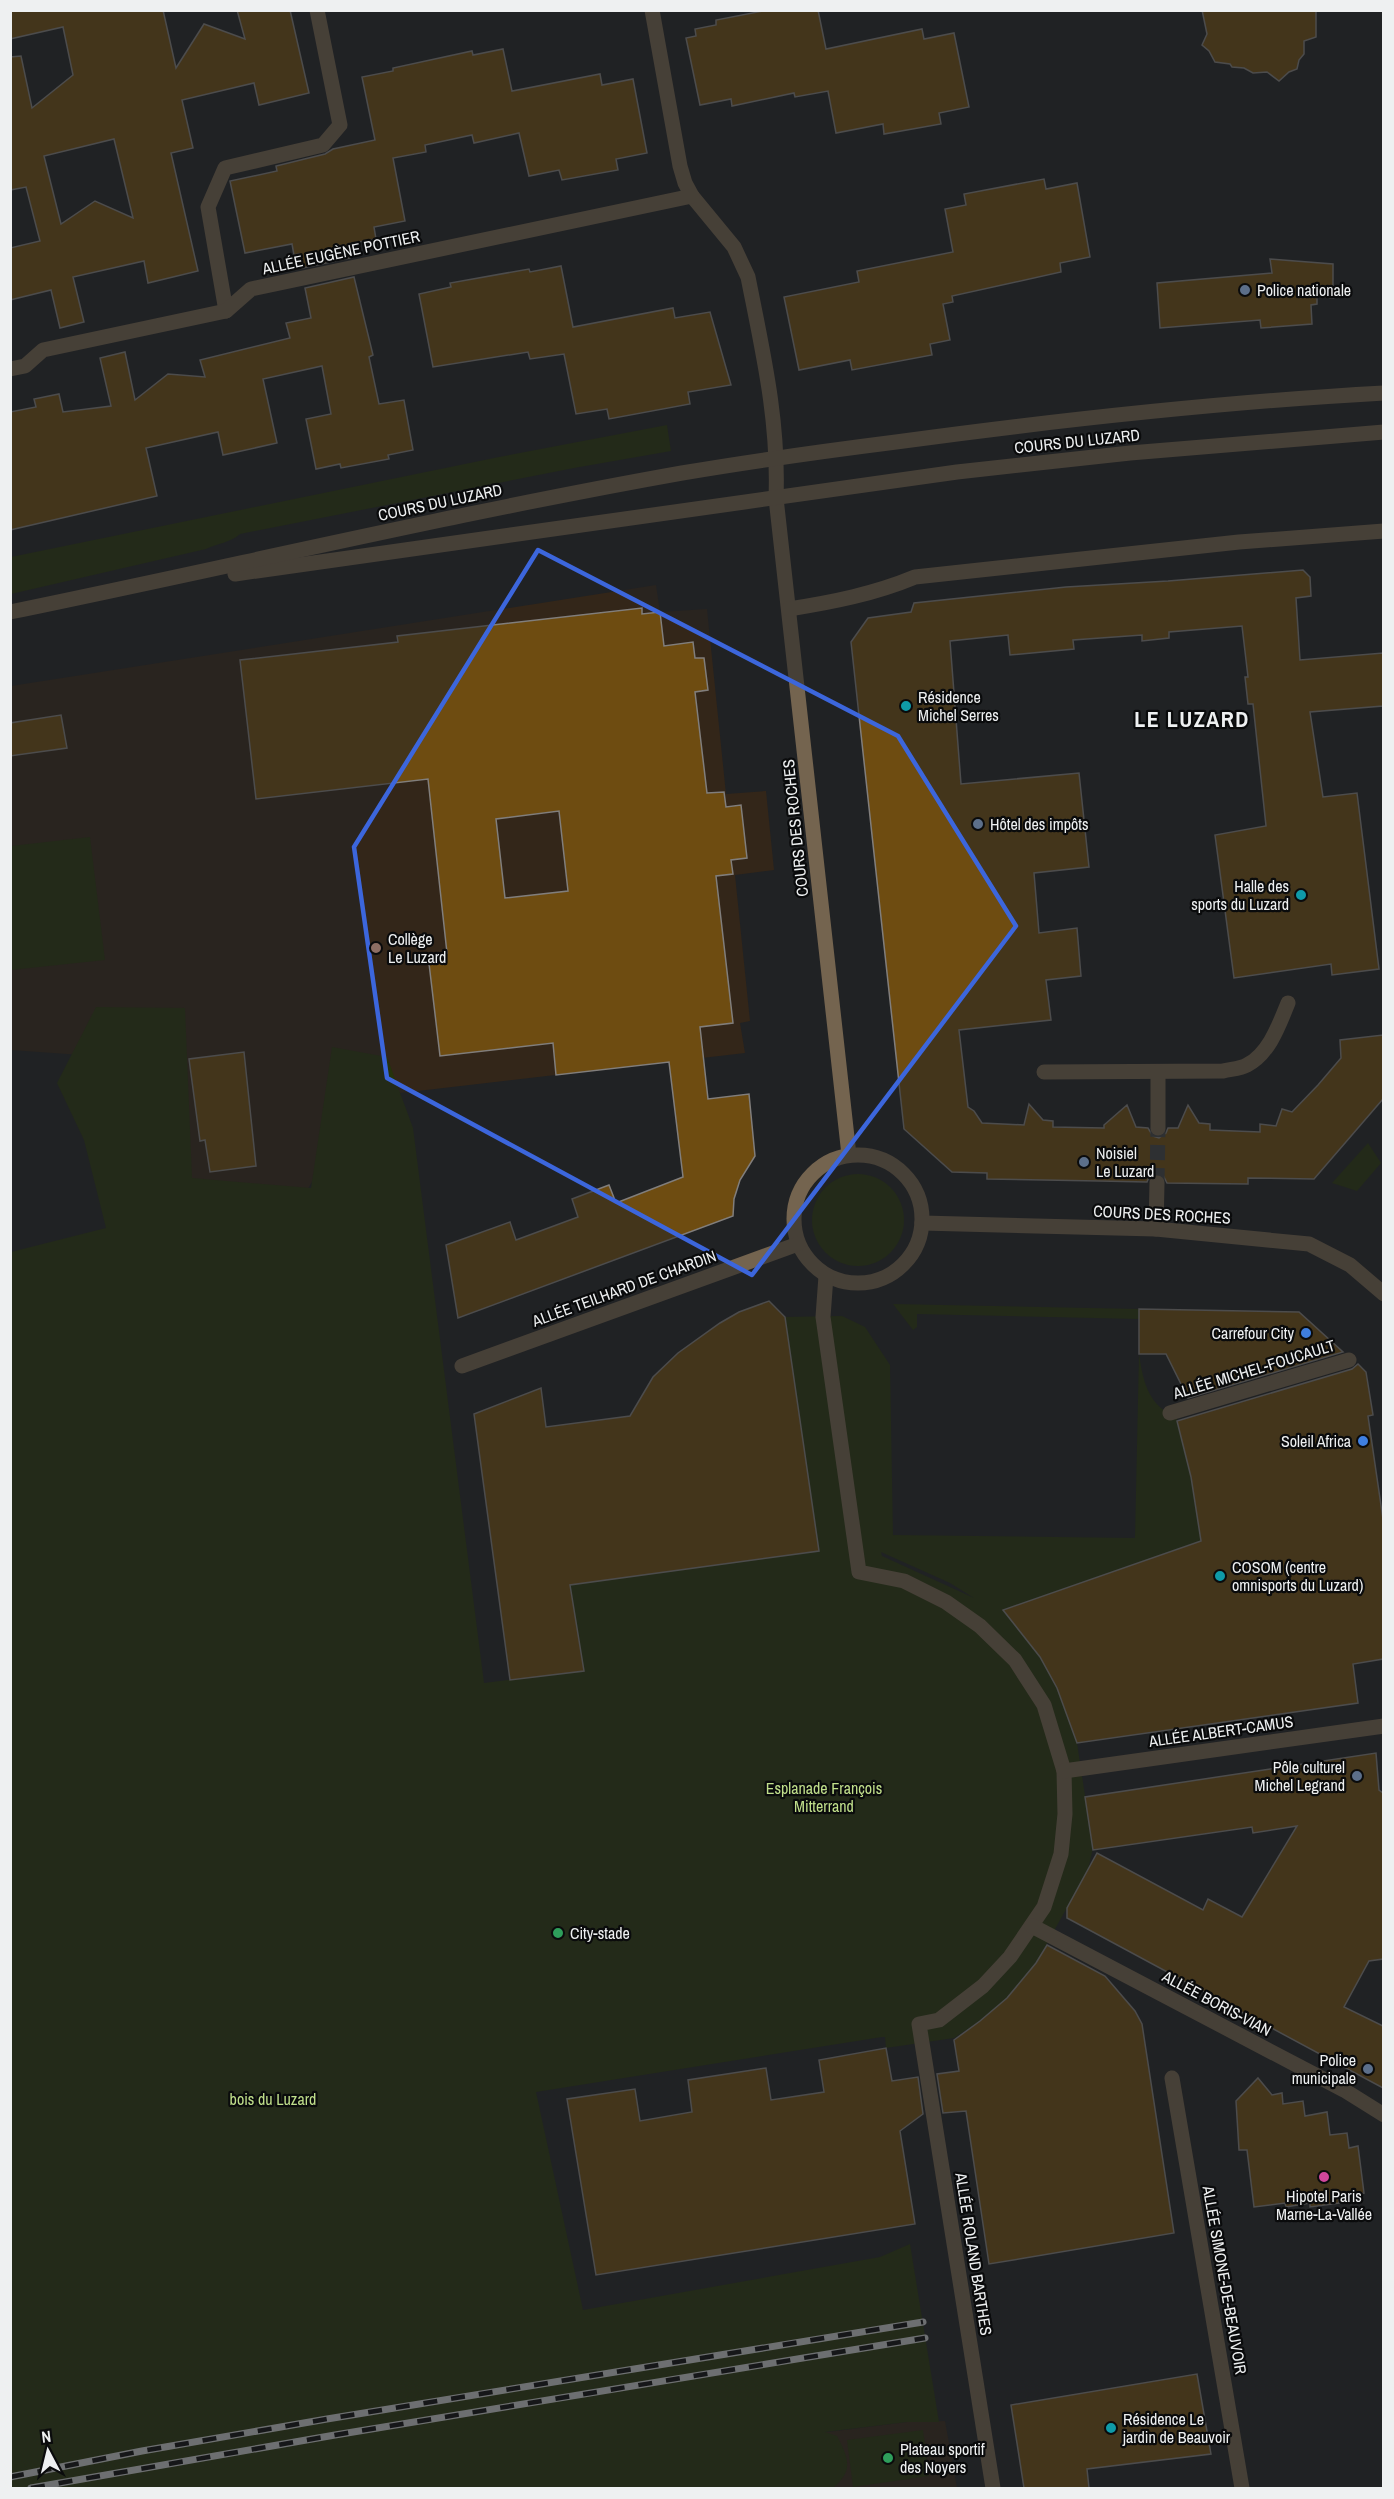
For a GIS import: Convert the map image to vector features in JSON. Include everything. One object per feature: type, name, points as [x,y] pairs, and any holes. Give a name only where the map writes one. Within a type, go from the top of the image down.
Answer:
[{"type":"street","points":[[226,311],[208,207],[225,168],[323,145],[340,125],[317,10]]},
{"type":"street","points":[[652,10],[680,166],[692,196],[734,247],[748,277],[773,410],[777,458],[776,498]]},
{"type":"street","name":"ALLÉE EUGÈNE POTTIER","points":[[10,369],[25,366],[43,350],[226,311],[251,289],[692,196]]},
{"type":"street","name":"COURS DU LUZARD","points":[[10,612],[489,509],[777,458],[1092,418],[1321,396],[1383,393]]},
{"type":"street","name":"COURS DU LUZARD","points":[[113,591],[862,485],[1053,461],[1383,432]]},
{"type":"street","name":"COURS DES ROCHES","points":[[776,498],[849,1155]]},
{"type":"street","points":[[789,609],[839,601],[885,590],[915,577],[1227,543],[1383,531]]},
{"type":"street","points":[[1044,1072],[1223,1071],[1247,1065],[1264,1050],[1278,1029],[1288,1003]]},
{"type":"street","points":[[1158,1072],[1158,1128]]},
{"type":"street","points":[[849,1155],[867,1155],[886,1161],[902,1172],[917,1196],[922,1223],[917,1244],[906,1262],[889,1276],[868,1283],[847,1283],[826,1276],[809,1262],[798,1244],[793,1225],[794,1205],[801,1187],[821,1166],[849,1155]]},
{"type":"street","points":[[1156,1229],[1157,1182]]},
{"type":"street","name":"COURS DES ROCHES","points":[[922,1223],[1156,1229],[1309,1244],[1350,1265],[1383,1294]]},
{"type":"street","name":"ALLÉE TEILHARD DE CHARDIN","points":[[462,1366],[798,1244]]},
{"type":"street","points":[[826,1276],[823,1317],[860,1572],[904,1581],[946,1602],[980,1626],[1015,1660],[1044,1705],[1064,1771],[1065,1814],[1061,1854],[1044,1907],[1032,1926]]},
{"type":"street","name":"ALLÉE MICHEL-FOUCAULT","points":[[1170,1413],[1349,1360]]},
{"type":"street","name":"ALLÉE ALBERT-CAMUS","points":[[1064,1771],[1383,1726]]},
{"type":"street","name":"ALLÉE ROLAND BARTHES","points":[[993,2488],[919,2025],[939,2020],[983,1986],[1010,1958],[1032,1926]]},
{"type":"street","name":"ALLÉE BORIS-VIAN","points":[[1032,1926],[1344,2090],[1383,2115]]},
{"type":"street","name":"ALLÉE SIMONE-DE-BEAUVOIR","points":[[1172,2078],[1242,2488]]},
{"type":"highlighted area","points":[[538,550],[898,736],[1016,926],[752,1275],[387,1078],[354,847]]},
{"type":"shaded area","name":"Collège Le Luzard","points":[[656,585],[660,612],[707,609],[726,794],[766,791],[774,870],[735,875],[750,1021],[740,1023],[745,1053],[392,1094],[329,1153],[306,1192],[233,1237],[95,1056],[11,1050],[11,686]]},
{"type":"shaded area","points":[[945,2421],[957,2488],[382,2488],[907,2422]]},
{"type":"green space","points":[[667,425],[671,451],[240,534],[206,549],[11,594],[11,557]]},
{"type":"green space","points":[[90,837],[105,960],[11,970],[11,846]]},
{"type":"green space","points":[[96,1007],[185,1008],[192,1178],[311,1188],[332,1047],[387,1057],[413,1128],[484,1683],[583,1671],[570,1585],[819,1551],[785,1317],[842,1316],[865,1327],[890,1365],[893,1535],[1135,1538],[1139,1354],[1143,1376],[1151,1396],[1161,1408],[1177,1419],[1191,1477],[1201,1541],[1003,1610],[1040,1657],[1057,1688],[1077,1743],[1093,1848],[1088,1870],[1036,1963],[1007,1998],[980,2021],[954,2038],[886,2048],[885,2037],[882,2037],[536,2092],[583,2310],[880,2257],[910,2244],[939,2422],[907,2422],[825,2432],[837,2436],[847,2463],[844,2475],[834,2487],[11,2488],[11,1252],[106,1228],[84,1140],[57,1083]],"holes":[[[881,1552],[950,1583],[974,1598],[882,1556]]]},
{"type":"green space","points":[[1368,1143],[1381,1163],[1357,1191],[1332,1183]]},
{"type":"green space","points":[[849,1174],[867,1174],[884,1181],[897,1194],[904,1211],[904,1229],[897,1246],[884,1259],[867,1266],[849,1266],[832,1259],[819,1246],[812,1229],[812,1211],[819,1194],[832,1181]]},
{"type":"green space","points":[[893,1304],[1139,1309],[1139,1319],[917,1314],[917,1327],[913,1330]]},
{"type":"green space","name":"Plateau sportif des Noyers","points":[[923,2430],[929,2476],[853,2487],[847,2440]]},
{"type":"building","points":[[10,10],[163,10],[176,68],[204,24],[245,39],[237,10],[290,10],[309,93],[259,105],[254,83],[182,100],[193,148],[171,153],[198,271],[148,283],[144,261],[73,277],[84,322],[60,328],[51,290],[10,300],[10,248],[40,241],[26,187],[10,190],[10,57],[21,56],[32,108],[73,75],[63,27],[10,39]],"holes":[[[114,139],[133,218],[95,201],[61,224],[44,156]]]},
{"type":"building","points":[[768,10],[818,10],[826,49],[922,29],[924,39],[954,33],[969,107],[939,113],[941,124],[884,134],[883,124],[836,133],[828,91],[795,97],[794,93],[732,106],[731,99],[700,105],[686,38],[696,36],[695,29],[716,25],[716,20]]},
{"type":"building","points":[[1202,10],[1316,10],[1316,37],[1304,41],[1304,54],[1299,60],[1297,69],[1289,72],[1279,81],[1267,72],[1253,73],[1244,68],[1215,62],[1209,51],[1202,45],[1207,34]]},
{"type":"building","points":[[503,49],[512,91],[600,74],[602,85],[633,79],[647,153],[616,159],[618,170],[562,180],[559,170],[529,176],[519,133],[474,143],[472,135],[425,145],[426,152],[393,158],[405,221],[374,227],[376,239],[348,244],[350,258],[302,268],[299,254],[294,255],[292,244],[245,253],[230,181],[277,171],[276,166],[325,154],[333,149],[375,140],[362,77],[472,51],[473,55]]},
{"type":"building","points":[[1044,179],[1046,189],[1077,183],[1090,257],[1060,263],[1061,272],[952,296],[953,302],[943,304],[950,340],[930,344],[932,355],[852,370],[850,360],[799,370],[784,297],[859,282],[857,271],[953,252],[945,209],[966,205],[964,194]]},
{"type":"building","name":"Police nationale","points":[[1270,259],[1333,264],[1333,298],[1317,296],[1317,304],[1311,305],[1312,324],[1261,328],[1260,320],[1160,328],[1157,283],[1272,273]]},
{"type":"building","points":[[561,266],[573,327],[673,308],[675,318],[710,312],[731,385],[688,392],[690,404],[609,419],[607,409],[576,414],[564,354],[530,359],[528,352],[433,367],[419,294],[451,287],[450,283],[529,269],[530,272]]},
{"type":"building","points":[[354,277],[373,355],[369,357],[379,404],[404,400],[413,450],[388,455],[389,459],[341,468],[340,464],[316,469],[306,419],[331,414],[322,366],[263,379],[277,443],[223,455],[218,432],[146,448],[157,496],[10,530],[10,412],[36,407],[34,399],[59,394],[63,412],[111,406],[100,358],[125,352],[135,400],[168,374],[205,377],[200,360],[290,338],[286,323],[311,318],[305,288]]},
{"type":"building","points":[[1303,570],[1310,577],[1311,596],[1296,598],[1300,660],[1383,653],[1383,706],[1310,712],[1323,797],[1357,793],[1379,969],[1332,975],[1331,964],[1234,978],[1215,835],[1266,826],[1253,704],[1248,704],[1245,677],[1248,677],[1242,626],[1169,632],[1169,638],[1142,641],[1142,635],[1073,640],[1074,649],[1010,655],[1008,635],[950,641],[961,784],[1079,773],[1089,867],[1034,873],[1039,933],[1077,928],[1081,976],[1046,980],[1051,1020],[959,1030],[968,1107],[974,1111],[982,1123],[1024,1125],[1029,1104],[1043,1120],[1053,1121],[1053,1127],[1104,1128],[1104,1125],[1127,1105],[1136,1127],[1148,1128],[1153,1136],[1159,1138],[1166,1133],[1168,1128],[1178,1128],[1188,1105],[1199,1123],[1210,1124],[1210,1130],[1260,1132],[1260,1124],[1276,1126],[1282,1109],[1292,1112],[1318,1085],[1341,1058],[1340,1040],[1383,1035],[1383,1099],[1314,1179],[1248,1178],[1248,1184],[1167,1183],[1163,1175],[1157,1173],[1149,1177],[1147,1182],[987,1179],[987,1173],[952,1172],[904,1129],[851,642],[868,618],[911,612],[914,603],[1066,587]]},
{"type":"building","points":[[642,608],[642,614],[660,612],[664,646],[693,642],[695,658],[704,658],[708,690],[695,692],[707,793],[724,792],[726,807],[741,805],[747,858],[731,860],[733,874],[716,876],[733,1023],[700,1027],[708,1099],[749,1094],[755,1156],[740,1180],[734,1199],[733,1216],[458,1318],[446,1245],[510,1222],[516,1240],[578,1217],[572,1199],[609,1185],[616,1203],[683,1177],[669,1062],[556,1075],[553,1043],[440,1056],[428,955],[447,953],[428,779],[256,799],[240,660],[398,642],[397,636]],"holes":[[[559,811],[568,891],[505,898],[496,819]]]},
{"type":"building","points":[[61,715],[67,748],[10,756],[10,723]]},
{"type":"building","points":[[244,1052],[256,1166],[210,1172],[205,1140],[200,1141],[189,1059]]},
{"type":"building","points":[[769,1301],[785,1317],[819,1551],[570,1585],[584,1671],[510,1680],[474,1414],[541,1388],[546,1427],[630,1416],[653,1377],[678,1353],[739,1312]]},
{"type":"building","points":[[1139,1309],[1299,1312],[1343,1352],[1188,1398],[1166,1354],[1139,1354]]},
{"type":"building","name":"COSOM (centre omnisports du Luzard)","points":[[1358,1364],[1366,1372],[1373,1415],[1368,1416],[1383,1519],[1383,1659],[1353,1664],[1358,1703],[1077,1743],[1057,1688],[1040,1657],[1003,1610],[1201,1541],[1191,1477],[1177,1421],[1352,1369]]},
{"type":"building","points":[[1376,1753],[1379,1790],[1383,1793],[1383,1959],[1369,1961],[1344,2007],[1383,2026],[1383,2088],[1067,1918],[1067,1908],[1097,1853],[1203,1910],[1208,1899],[1242,1917],[1297,1826],[1253,1833],[1252,1827],[1093,1850],[1085,1797]]},
{"type":"building","points":[[1047,1945],[1105,1976],[1135,2011],[1142,2024],[1174,2233],[989,2264],[966,2111],[943,2113],[937,2074],[959,2071],[954,2040],[1007,1998],[1036,1963]]},
{"type":"building","points":[[886,2048],[892,2081],[918,2077],[923,2114],[900,2131],[915,2224],[596,2275],[567,2099],[635,2089],[640,2121],[692,2112],[688,2080],[766,2068],[771,2100],[824,2092],[819,2060]]},
{"type":"building","points":[[1258,2078],[1272,2095],[1282,2093],[1283,2104],[1303,2101],[1305,2116],[1327,2112],[1330,2135],[1347,2133],[1349,2148],[1358,2146],[1364,2193],[1338,2197],[1339,2203],[1310,2207],[1310,2203],[1286,2207],[1285,2203],[1254,2207],[1247,2150],[1239,2150],[1236,2101]]},
{"type":"building","name":"Résidence Le jardin de Beauvoir","points":[[1197,2374],[1211,2454],[1087,2469],[1089,2488],[1024,2488],[1011,2405]]},
{"type":"tunnel","points":[[1157,1183],[1158,1128]]},
{"type":"railway","points":[[10,2477],[142,2451],[327,2419],[923,2322]]},
{"type":"railway","points":[[31,2488],[335,2435],[925,2338]]},
{"type":"place","name":"Police nationale","points":[[1245,290]]},
{"type":"place","name":"Résidence Michel Serres","points":[[906,706]]},
{"type":"place","name":"Hôtel des impôts","points":[[978,824]]},
{"type":"place","name":"Halle des sports du Luzard","points":[[1301,895]]},
{"type":"place","name":"Collège Le Luzard","points":[[376,948]]},
{"type":"place","name":"Noisiel Le Luzard","points":[[1084,1162]]},
{"type":"place","name":"Carrefour City","points":[[1306,1333]]},
{"type":"place","name":"Soleil Africa","points":[[1363,1441]]},
{"type":"place","name":"COSOM (centre omnisports du Luzard)","points":[[1220,1576]]},
{"type":"place","name":"Pôle culturel Michel Legrand","points":[[1357,1776]]},
{"type":"place","name":"City-stade","points":[[558,1933]]},
{"type":"place","name":"Police municipale","points":[[1368,2069]]},
{"type":"place","name":"Hipotel Paris Marne-La-Vallée","points":[[1324,2177]]},
{"type":"place","name":"Résidence Le jardin de Beauvoir","points":[[1111,2428]]},
{"type":"place","name":"Plateau sportif des Noyers","points":[[888,2458]]},
{"type":"district","name":"LE LUZARD","points":[[1192,719]]},
{"type":"park label","name":"Esplanade François Mitterrand","points":[[824,1797]]},
{"type":"park label","name":"bois du Luzard","points":[[273,2099]]}]
